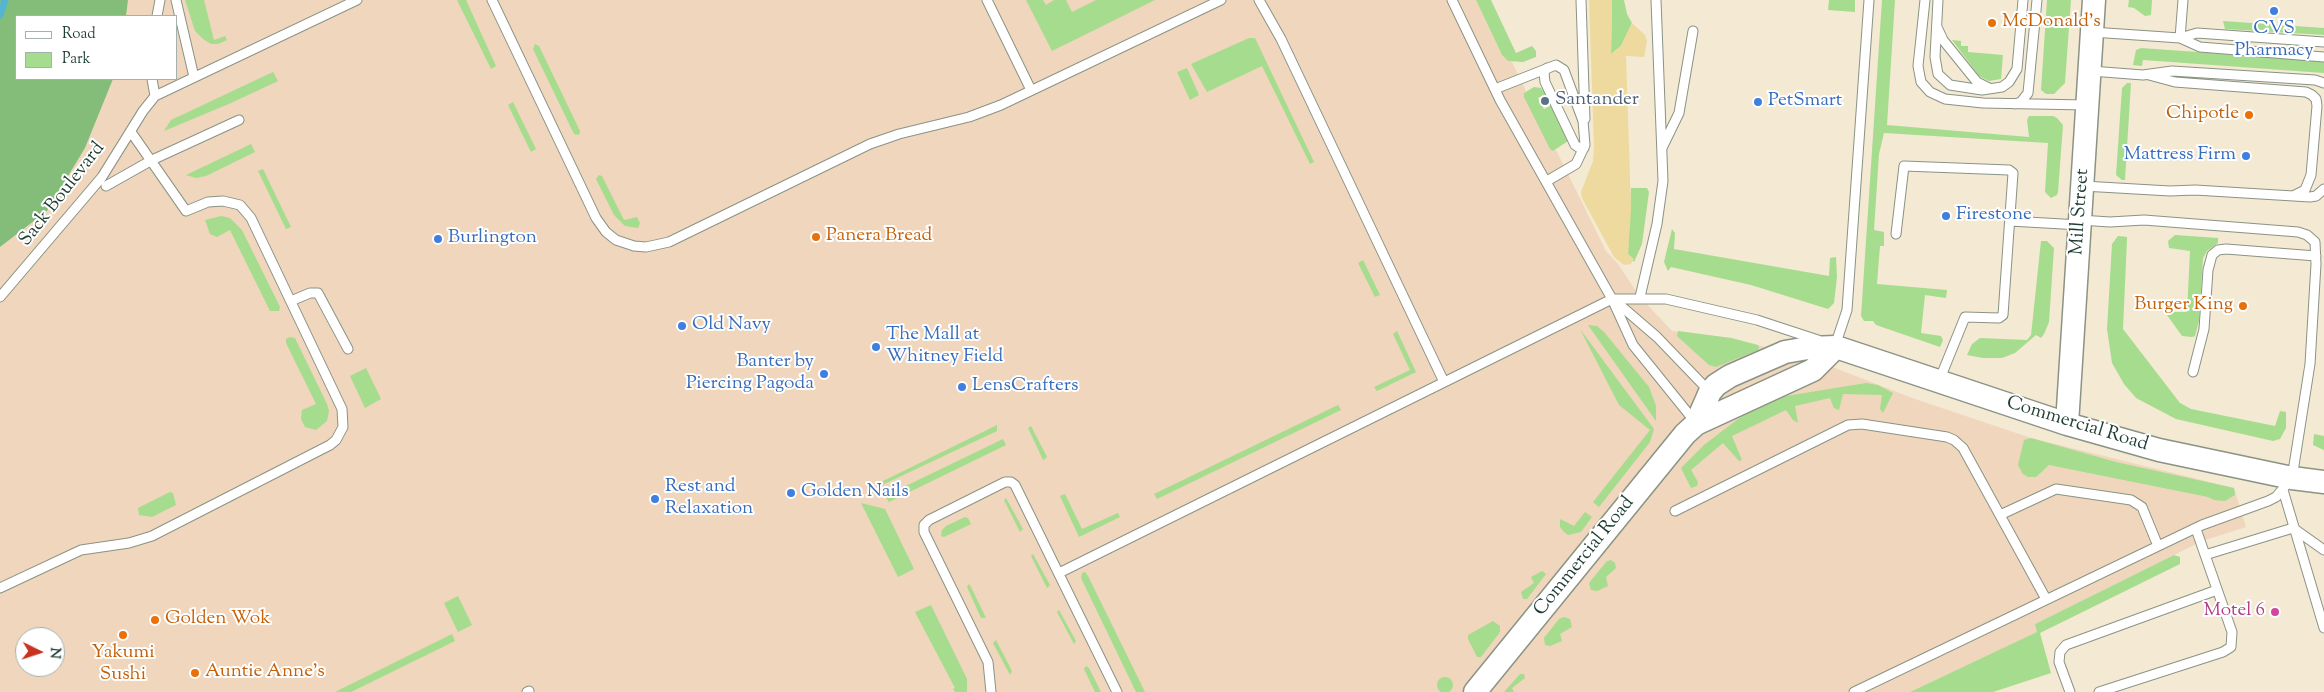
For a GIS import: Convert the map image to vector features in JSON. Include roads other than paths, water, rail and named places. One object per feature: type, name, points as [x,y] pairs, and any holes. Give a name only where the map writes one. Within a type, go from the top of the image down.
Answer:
[{"type":"street","name":"Mill Street","points":[[2067,424],[2094,0]]},
{"type":"street","name":"Commercial Road","points":[[1475,692],[1669,451],[1719,401],[1813,370],[1836,347],[2067,424],[2159,450],[2287,484],[2324,482]]},
{"type":"lane","points":[[157,15],[160,0]]},
{"type":"lane","points":[[176,0],[194,77]]},
{"type":"lane","name":"Sack Boulevard","points":[[0,297],[102,177],[155,96],[356,0]]},
{"type":"lane","points":[[492,0],[596,218],[606,232],[616,240],[634,246],[652,246],[669,242],[870,144],[899,134],[969,117],[1031,90],[1221,0]]},
{"type":"lane","points":[[987,0],[1031,90]]},
{"type":"lane","points":[[1258,0],[1281,39],[1444,382]]},
{"type":"lane","points":[[1452,0],[1495,89],[1612,298],[1633,345],[1696,424]]},
{"type":"lane","points":[[1547,181],[1576,164],[1584,148],[1586,129],[1581,0]]},
{"type":"lane","points":[[1640,298],[1661,201],[1662,148],[1656,0]]},
{"type":"lane","points":[[1059,573],[1612,298],[1666,299],[1719,310],[1767,323],[1836,347],[1847,310],[1869,0]]},
{"type":"lane","points":[[1925,0],[1918,66],[1925,87],[1937,97],[2012,104],[2087,105]]},
{"type":"lane","points":[[1938,0],[1935,57],[1941,78],[1950,85],[1973,89],[1996,89],[2009,82],[2017,69],[2023,0]]},
{"type":"lane","points":[[2012,104],[2021,102],[2028,93],[2037,0]]},
{"type":"lane","points":[[2180,38],[2182,0]]},
{"type":"lane","points":[[1936,24],[1943,40],[1977,82],[1996,89]]},
{"type":"lane","points":[[1662,148],[1679,113],[1693,31]]},
{"type":"lane","points":[[2092,32],[2180,38],[2197,33],[2324,42]]},
{"type":"lane","points":[[2180,38],[2200,47],[2324,57]]},
{"type":"lane","points":[[1495,89],[1556,65],[1564,70],[1586,129]]},
{"type":"lane","points":[[1546,68],[1544,73],[1545,82],[1578,148],[1584,148]]},
{"type":"lane","points":[[2089,71],[2149,75],[2175,82],[2306,92],[2316,98],[2311,175],[2305,190],[2293,196]]},
{"type":"lane","points":[[2149,75],[2172,71],[2315,80],[2324,83]]},
{"type":"lane","points":[[152,80],[155,96]]},
{"type":"lane","points":[[106,186],[152,160],[239,120]]},
{"type":"lane","points":[[0,588],[80,550],[129,543],[152,536],[306,458],[336,440],[343,427],[344,415],[252,218],[240,205],[223,201],[208,202],[186,211],[152,160],[130,132]]},
{"type":"lane","points":[[1896,234],[1902,169],[1908,164],[2012,171],[2014,178],[2003,315],[1999,318],[1965,316],[1939,381]]},
{"type":"lane","points":[[2082,186],[2310,197],[2320,194],[2324,188]]},
{"type":"lane","points":[[2010,220],[2080,223],[2144,220],[2298,232],[2307,235],[2315,242],[2316,256],[2309,376],[2287,484],[2293,528],[2324,628]]},
{"type":"lane","points":[[2193,372],[2204,328],[2208,270],[2212,255],[2218,250],[2226,249],[2316,256]]},
{"type":"lane","points":[[291,301],[310,293],[318,293],[348,349]]},
{"type":"lane","points":[[1612,298],[1657,337],[1719,401]]},
{"type":"lane","points":[[1675,511],[1839,428],[1862,424],[1954,440],[1963,448],[2046,599]]},
{"type":"lane","points":[[991,692],[988,662],[924,532],[924,526],[929,520],[1005,482],[1011,482],[1015,485],[1117,692]]},
{"type":"lane","points":[[1854,692],[2196,528],[2268,501],[2287,484]]},
{"type":"lane","points":[[2000,515],[2056,489],[2131,500],[2142,507],[2158,546]]},
{"type":"lane","points":[[2099,692],[2223,652],[2231,647],[2232,632],[2196,528]]},
{"type":"lane","points":[[2293,528],[2324,550]]},
{"type":"lane","points":[[2205,555],[2293,528]]},
{"type":"lane","points":[[2070,692],[2059,662],[2060,652],[2066,645],[2217,590]]},
{"type":"waterway","points":[[0,15],[5,0]]},
{"type":"place","name":"CVS Pharmacy","points":[[2274,11]]},
{"type":"place","name":"McDonald's","points":[[1992,23]]},
{"type":"place","name":"Santander","points":[[1545,101]]},
{"type":"place","name":"PetSmart","points":[[1758,102]]},
{"type":"place","name":"Chipotle","points":[[2249,115]]},
{"type":"place","name":"Mattress Firm","points":[[2246,156]]},
{"type":"place","name":"Firestone","points":[[1946,216]]},
{"type":"place","name":"Panera Bread","points":[[816,237]]},
{"type":"place","name":"Burlington","points":[[438,239]]},
{"type":"place","name":"Burger King","points":[[2243,306]]},
{"type":"place","name":"Old Navy","points":[[682,326]]},
{"type":"place","name":"The Mall at Whitney Field","points":[[876,347]]},
{"type":"place","name":"Banter by Piercing Pagoda","points":[[824,374]]},
{"type":"place","name":"LensCrafters","points":[[962,387]]},
{"type":"place","name":"Golden Nails","points":[[791,493]]},
{"type":"place","name":"Rest and Relaxation","points":[[655,499]]},
{"type":"place","name":"Motel 6","points":[[2275,612]]},
{"type":"place","name":"Golden Wok","points":[[155,620]]},
{"type":"place","name":"Yakumi Sushi","points":[[123,635]]},
{"type":"place","name":"Auntie Anne's","points":[[195,673]]}]
